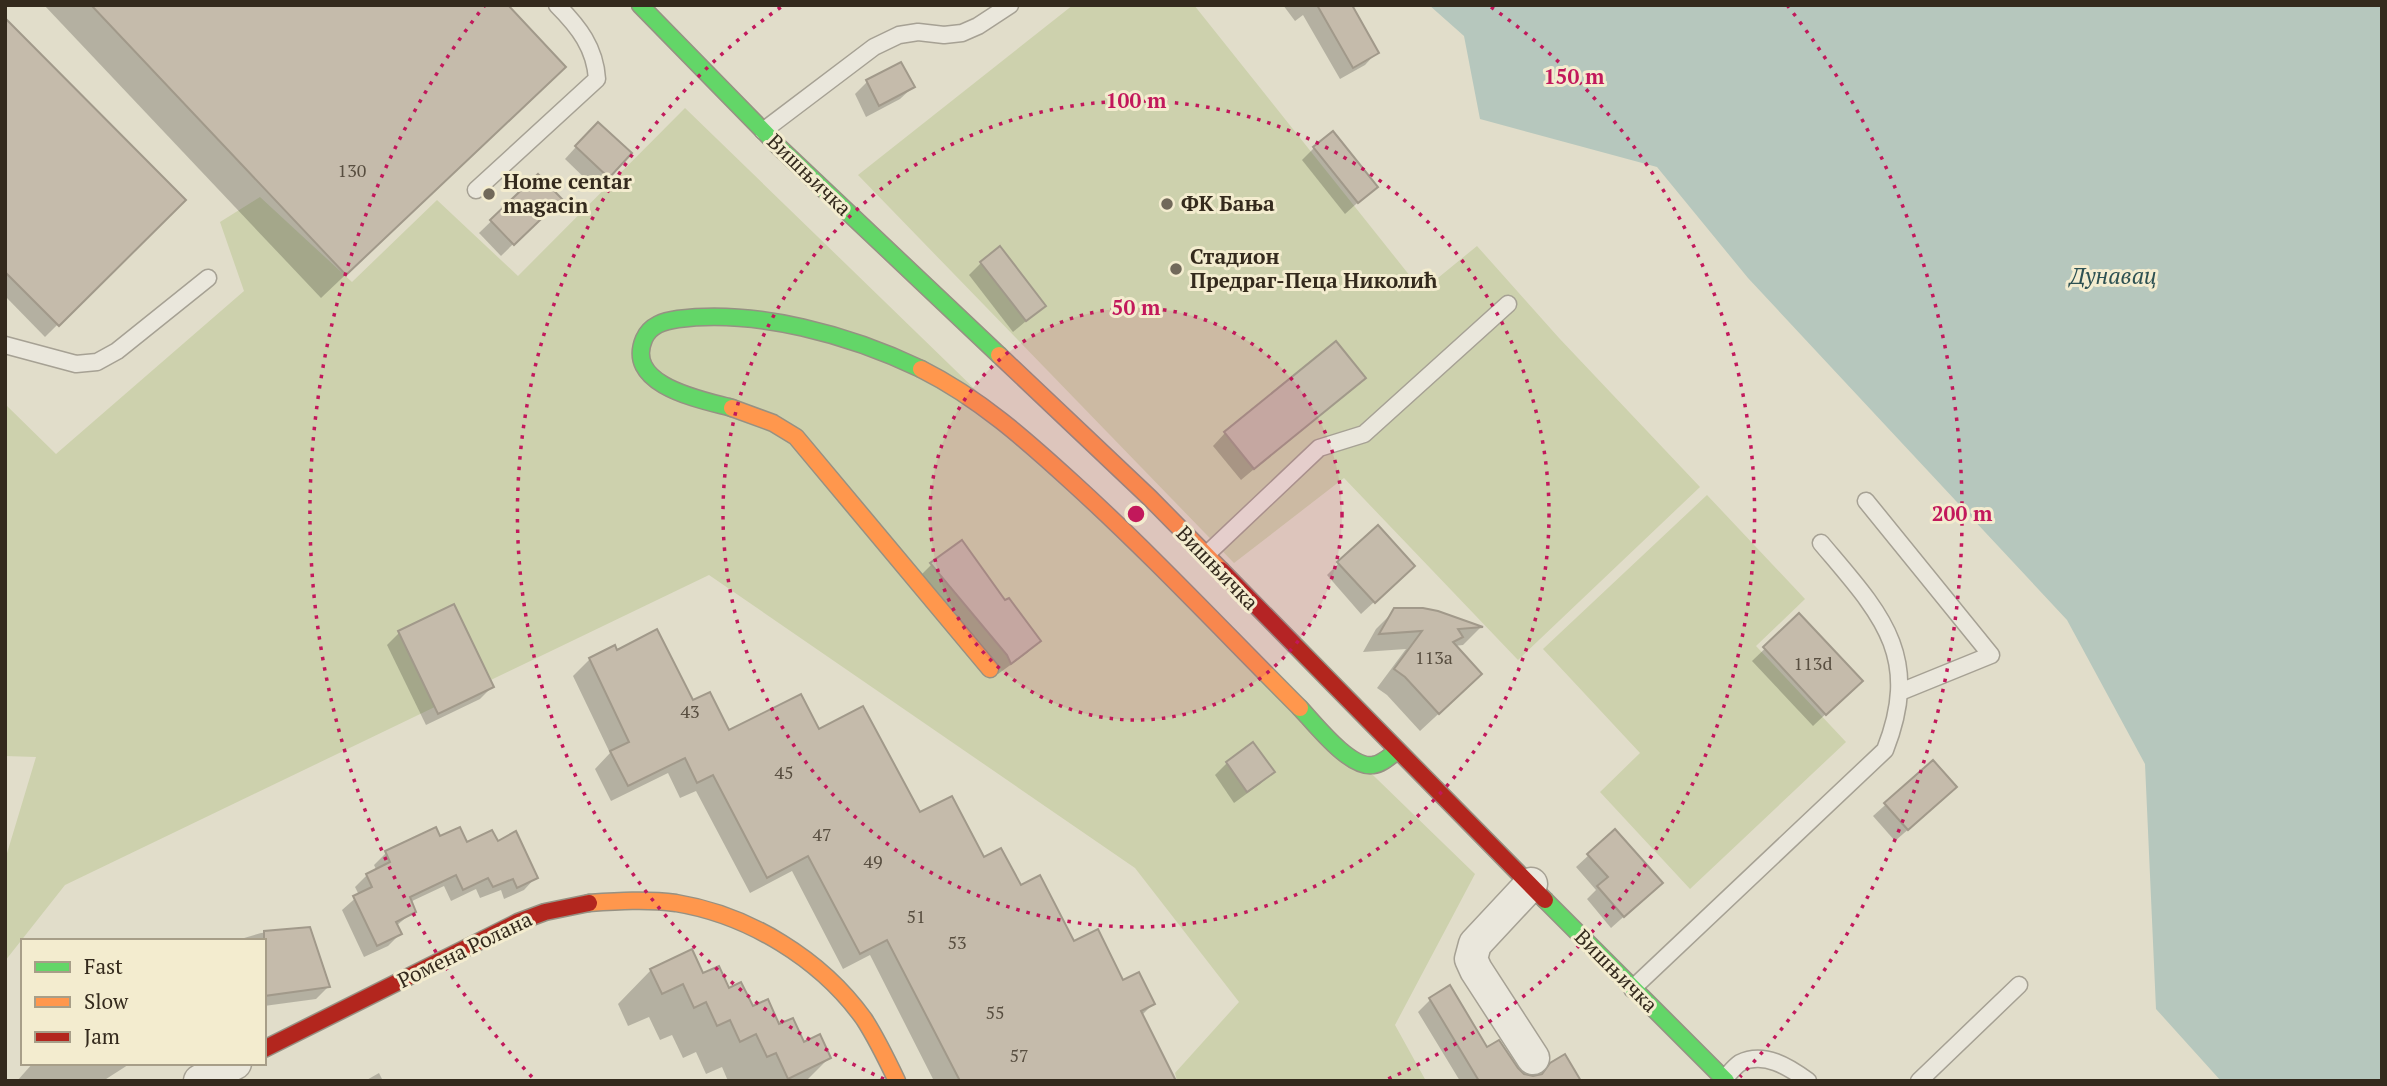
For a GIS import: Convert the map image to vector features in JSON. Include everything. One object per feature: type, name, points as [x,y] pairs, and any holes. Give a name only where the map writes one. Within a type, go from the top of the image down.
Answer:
[{"type":"street","name":"Вишњичка","points":[[640,5],[763,131],[1150,498],[1632,989],[1725,1080]]},
{"type":"street","points":[[990,669],[796,437],[783,427],[766,420],[675,391],[652,378],[640,355],[648,332],[660,323],[694,317],[785,324],[853,343],[942,380],[993,413],[1099,505],[1347,756],[1366,767],[1377,765],[1397,751]]},
{"type":"street","points":[[1531,884],[1475,944],[1471,959],[1475,970],[1533,1058]]},
{"type":"street","name":"Ромена Ролана","points":[[266,1048],[519,922],[565,907],[602,901],[663,900],[720,913],[754,928],[802,956],[840,991],[859,1014],[873,1034],[897,1081]]},
{"type":"street","points":[[200,1081],[231,1065]]},
{"type":"lane","points":[[476,190],[597,79],[596,60],[574,22],[557,5]]},
{"type":"lane","points":[[763,131],[874,47],[899,35],[918,32],[944,35],[961,33],[978,26],[1010,5]]},
{"type":"lane","points":[[5,345],[76,365],[97,362],[117,351],[208,278]]},
{"type":"lane","points":[[1205,556],[1319,448],[1364,434],[1508,304]]},
{"type":"lane","points":[[1866,501],[1991,654],[1900,691]]},
{"type":"lane","points":[[1632,989],[1885,750],[1894,727],[1900,691],[1899,663],[1886,628],[1872,604],[1821,543]]},
{"type":"lane","points":[[1919,1081],[2019,985]]},
{"type":"lane","points":[[1725,1080],[1739,1064],[1757,1058],[1771,1060],[1808,1081]]},
{"type":"green space","name":"Стадион Предраг-Пеца Николић","points":[[1073,5],[1194,5],[1422,291],[1477,246],[1559,338],[1700,487],[1518,660],[1344,478],[1234,563],[858,175]]},
{"type":"green space","points":[[685,108],[1475,874],[1395,1025],[1426,1081],[1177,1081],[1175,1073],[1239,1002],[1135,868],[709,575],[65,885],[5,961],[5,860],[36,757],[5,756],[5,404],[56,454],[244,291],[220,222],[260,197],[352,282],[437,200],[518,276]]},
{"type":"green space","points":[[1707,495],[1805,599],[1756,646],[1846,742],[1690,889],[1600,792],[1640,753],[1543,649]]},
{"type":"water","name":"Дунавац","points":[[1429,5],[2382,5],[2382,1081],[2221,1081],[2156,1009],[2145,764],[2067,620],[1748,278],[1657,167],[1480,119],[1464,36]]},
{"type":"building","points":[[91,5],[508,5],[566,67],[346,275]]},
{"type":"building","points":[[1317,5],[1352,5],[1379,53],[1353,68]]},
{"type":"building","points":[[5,18],[186,200],[59,326],[5,272]]},
{"type":"building","points":[[901,62],[915,87],[879,106],[866,80]]},
{"type":"building","points":[[598,122],[632,153],[609,178],[575,146]]},
{"type":"building","points":[[1333,131],[1378,187],[1358,203],[1313,147]]},
{"type":"building","points":[[538,174],[562,199],[514,245],[490,220]]},
{"type":"building","points":[[1000,246],[1046,306],[1026,321],[980,262]]},
{"type":"building","points":[[1336,341],[1366,378],[1254,469],[1224,432]]},
{"type":"building","points":[[1378,525],[1415,566],[1375,603],[1337,562]]},
{"type":"building","points":[[962,540],[1005,600],[1009,598],[1041,641],[1011,664],[1007,655],[930,563]]},
{"type":"building","points":[[454,604],[494,687],[438,714],[398,631]]},
{"type":"building","points":[[1394,608],[1438,611],[1483,627],[1458,629],[1463,637],[1453,642],[1482,674],[1439,714],[1405,677],[1394,669],[1422,631],[1379,634]]},
{"type":"building","points":[[1799,613],[1863,681],[1826,715],[1763,647]]},
{"type":"building","points":[[657,629],[693,700],[710,692],[729,730],[801,694],[819,729],[863,706],[920,812],[952,796],[984,857],[1001,848],[1021,885],[1040,875],[1074,941],[1098,929],[1123,980],[1139,972],[1155,1004],[1141,1011],[1176,1081],[960,1081],[887,940],[860,954],[808,856],[767,878],[713,775],[697,783],[685,758],[628,786],[610,751],[629,742],[589,658],[615,645],[617,650]]},
{"type":"building","points":[[1253,742],[1275,772],[1247,792],[1226,762]]},
{"type":"building","points":[[1933,760],[1957,787],[1908,830],[1884,803]]},
{"type":"building","points":[[436,827],[440,836],[460,827],[467,842],[492,830],[498,841],[516,831],[538,878],[517,888],[513,879],[493,887],[488,878],[463,890],[456,875],[410,897],[416,912],[396,922],[402,934],[377,946],[353,896],[372,887],[366,874],[390,862],[385,851]]},
{"type":"building","points":[[1615,829],[1663,883],[1624,917],[1597,886],[1608,877],[1587,854]]},
{"type":"building","points":[[310,927],[330,987],[266,996],[264,931]]},
{"type":"building","points":[[692,949],[703,973],[719,966],[729,988],[741,982],[753,1006],[768,999],[779,1024],[793,1018],[804,1042],[820,1034],[831,1058],[788,1079],[776,1053],[767,1057],[756,1034],[740,1042],[730,1020],[717,1026],[706,1002],[694,1008],[683,984],[662,994],[650,969]]},
{"type":"building","points":[[1450,985],[1487,1047],[1499,1040],[1518,1068],[1524,1074],[1533,1076],[1542,1074],[1550,1063],[1565,1054],[1581,1081],[1479,1081],[1429,998]]},
{"type":"traffic: fast","points":[[640,5],[779,147],[999,355]]},
{"type":"traffic: fast","points":[[732,408],[686,395],[655,379],[645,368],[641,355],[644,339],[650,330],[678,319],[708,317],[771,321],[864,345],[921,369]]},
{"type":"traffic: fast","points":[[1300,708],[1333,744],[1354,760],[1373,765],[1386,760],[1397,751]]},
{"type":"traffic: fast","points":[[1545,900],[1726,1081]]},
{"type":"traffic: slow","points":[[999,355],[1150,498],[1221,570]]},
{"type":"traffic: slow","points":[[921,369],[982,406],[1055,467],[1160,566],[1300,708]]},
{"type":"traffic: slow","points":[[732,408],[773,423],[796,437],[990,669]]},
{"type":"traffic: slow","points":[[589,903],[676,903],[730,918],[781,943],[805,959],[847,997],[869,1027],[897,1081]]},
{"type":"traffic: jam","points":[[1221,570],[1545,900]]},
{"type":"traffic: jam","points":[[266,1048],[518,922],[545,912],[589,903]]},
{"type":"place","name":"Home centar magacin","points":[[489,194]]},
{"type":"place","name":"ФК Бања","points":[[1167,204]]},
{"type":"place","name":"Стадион Предраг-Пеца Николић","points":[[1176,269]]}]
